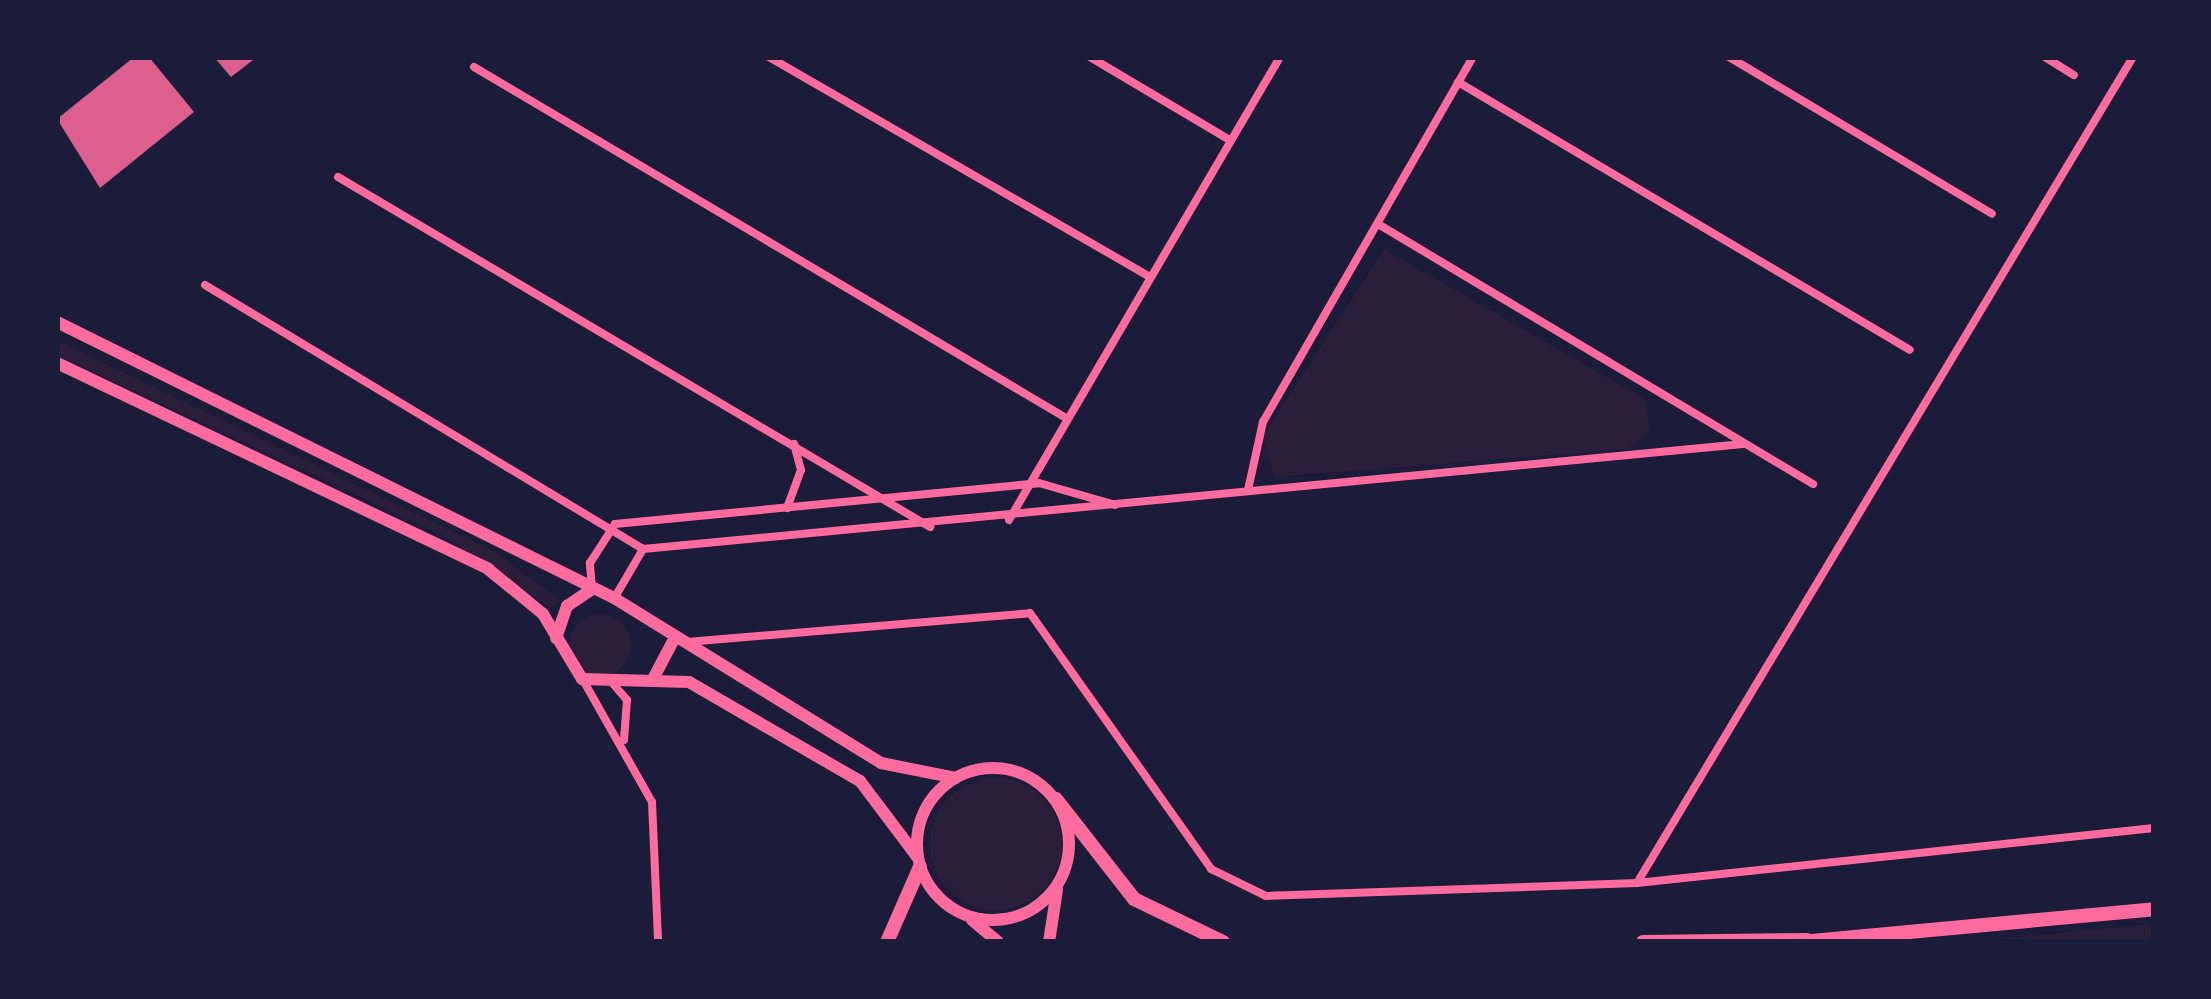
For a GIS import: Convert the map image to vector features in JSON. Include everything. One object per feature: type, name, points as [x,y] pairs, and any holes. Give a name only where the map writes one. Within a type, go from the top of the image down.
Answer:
[{"type":"highway","points":[[1056,799],[1133,899],[1223,942]]},
{"type":"highway","points":[[887,942],[919,863]]},
{"type":"highway","points":[[1801,942],[2154,909]]},
{"type":"highway","points":[[1643,942],[1819,940]]},
{"type":"main road","points":[[57,322],[614,598],[672,643],[881,763],[956,778],[999,768],[1056,799],[1070,842],[1048,942]]},
{"type":"main road","points":[[57,363],[488,569],[543,614],[582,679],[614,685],[689,682],[860,781],[919,863],[998,942]]},
{"type":"main road","points":[[556,642],[567,606],[592,589]]},
{"type":"main road","points":[[652,680],[672,643]]},
{"type":"main road","points":[[919,863],[924,812],[956,778]]},
{"type":"main road","points":[[966,915],[1027,912],[1058,885]]},
{"type":"street","points":[[769,57],[1149,276]]},
{"type":"street","points":[[1090,57],[1230,140]]},
{"type":"street","points":[[1010,520],[1039,483],[1066,418],[1280,57]]},
{"type":"street","points":[[1248,490],[1263,422],[1473,57]]},
{"type":"street","points":[[1729,57],[1992,214]]},
{"type":"street","points":[[2044,57],[2074,75]]},
{"type":"street","points":[[1637,883],[2133,57]]},
{"type":"street","points":[[474,68],[1066,418]]},
{"type":"street","points":[[1458,82],[1910,350]]},
{"type":"street","points":[[338,177],[930,526]]},
{"type":"street","points":[[1378,224],[1814,484]]},
{"type":"street","points":[[205,285],[615,524],[643,549],[1010,520],[1248,490],[1743,444]]},
{"type":"street","points":[[787,508],[801,470],[794,442]]},
{"type":"street","points":[[615,524],[1039,483],[1132,507]]},
{"type":"street","points":[[592,589],[590,562],[615,524]]},
{"type":"street","points":[[614,598],[643,549]]},
{"type":"street","points":[[672,643],[1030,613],[1211,868],[1266,896],[1637,883],[2154,828]]},
{"type":"street","points":[[582,679],[625,742],[652,802],[658,942]]},
{"type":"street","points":[[614,685],[628,700],[625,742]]},
{"type":"shaded area","points":[[1384,249],[1645,399],[1650,430],[1629,449],[1274,477],[1263,436]]},
{"type":"shaded area","points":[[57,340],[493,551],[560,600],[551,608],[446,537],[57,355]]},
{"type":"shaded area","points":[[600,614],[622,623],[631,645],[622,667],[600,676],[578,667],[569,645],[578,623]]},
{"type":"shaded area","points":[[996,778],[1021,783],[1042,798],[1057,819],[1062,844],[1057,869],[1042,890],[1021,905],[996,910],[971,905],[950,890],[935,869],[930,844],[935,819],[950,798],[971,783]]},
{"type":"shaded area","points":[[2154,924],[2154,942],[1964,942]]},
{"type":"building","points":[[134,57],[149,57],[194,112],[100,188],[57,119]]},
{"type":"building","points":[[214,57],[257,57],[231,77]]}]
